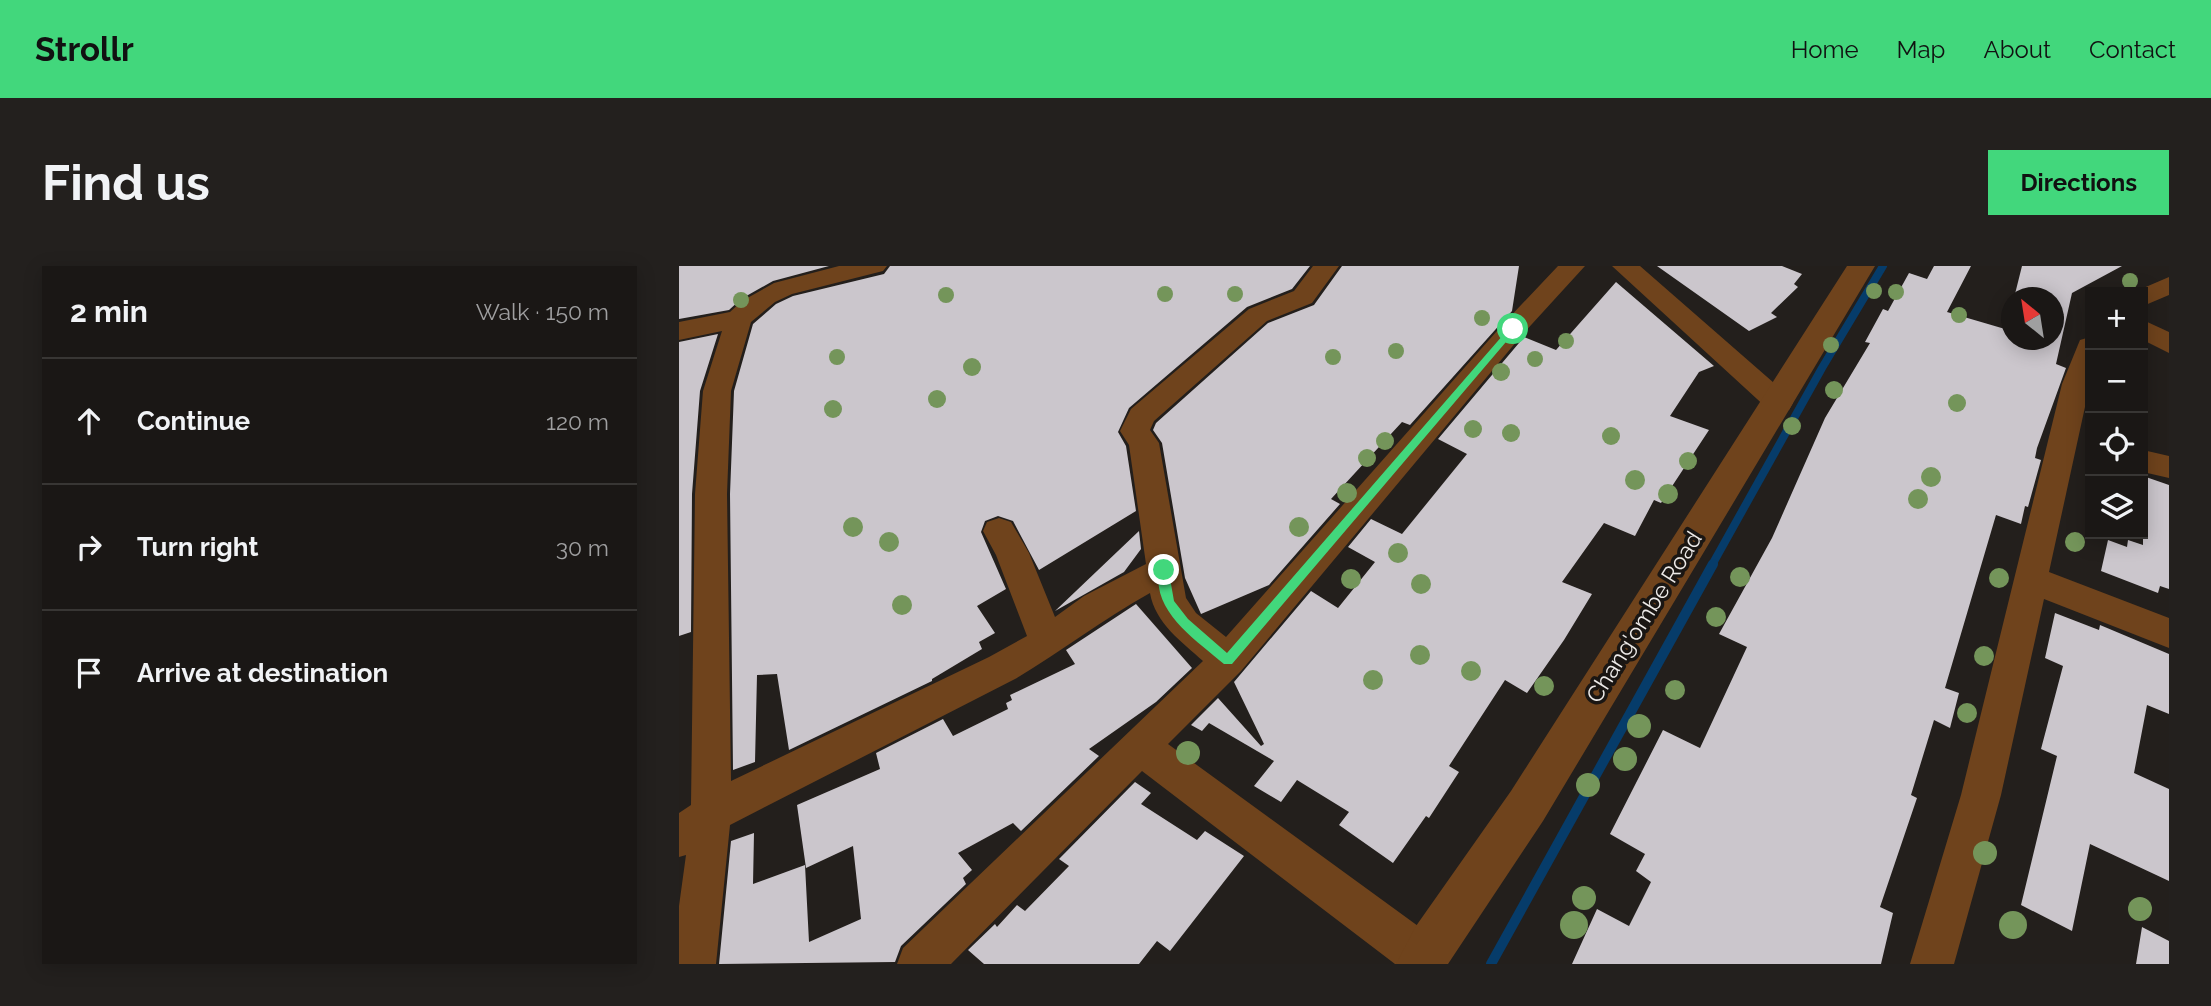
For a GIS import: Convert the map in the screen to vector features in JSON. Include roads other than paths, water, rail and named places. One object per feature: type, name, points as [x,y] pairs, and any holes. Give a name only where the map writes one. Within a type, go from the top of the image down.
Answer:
[{"type":"street","points":[[679,331],[756,294],[874,266]]},
{"type":"street","points":[[1228,660],[1184,622],[1168,602],[1144,443],[1135,431],[1137,420],[1258,315],[1289,305],[1303,297],[1326,266]]},
{"type":"street","points":[[919,964],[1228,660],[1513,329],[1572,266]]},
{"type":"street","points":[[1626,266],[1779,403]]},
{"type":"street","name":"Chang'ombe Road","points":[[1422,961],[1438,933],[1514,826],[1779,403],[1861,266]]},
{"type":"street","points":[[2148,296],[2169,285]]},
{"type":"street","points":[[694,964],[711,815],[711,494],[717,391],[756,294]]},
{"type":"street","points":[[2148,331],[2169,344]]},
{"type":"street","points":[[1932,964],[1981,795],[2031,579],[2077,441],[2076,384],[2089,350]]},
{"type":"street","points":[[2148,462],[2169,467]]},
{"type":"street","points":[[999,531],[1011,553],[1047,642]]},
{"type":"street","points":[[679,837],[730,802],[934,704],[1047,642],[1096,606],[1164,570]]},
{"type":"street","points":[[2031,579],[2169,633]]},
{"type":"street","points":[[1140,747],[1422,961]]},
{"type":"waterway","points":[[1712,565],[1822,368],[1883,266]]},
{"type":"waterway","points":[[1491,964],[1713,564]]}]
